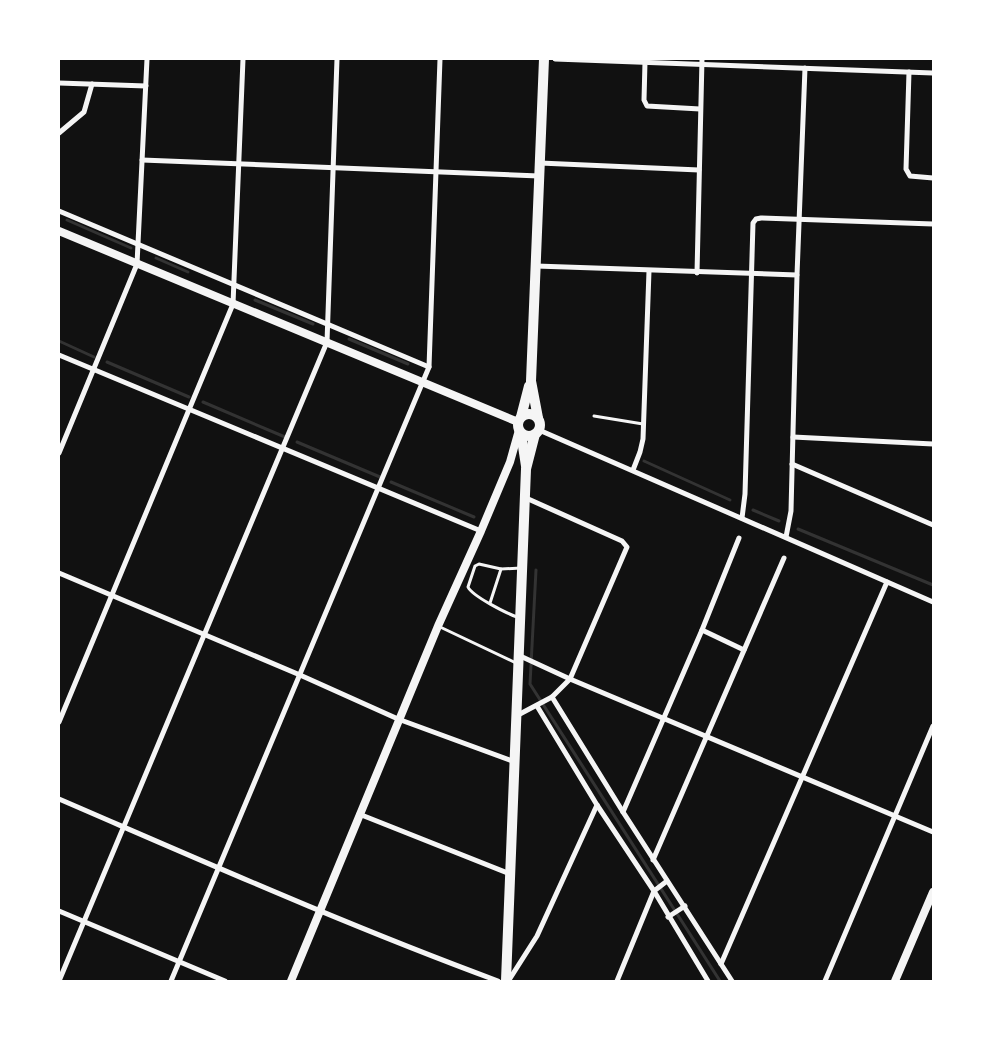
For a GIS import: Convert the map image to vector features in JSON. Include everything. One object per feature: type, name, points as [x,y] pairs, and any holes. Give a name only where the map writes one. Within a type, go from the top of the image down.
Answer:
[{"type":"main road","points":[[507,981],[526,498],[526,469],[520,425],[531,381],[544,59]]},
{"type":"main road","points":[[526,469],[540,424],[531,381]]},
{"type":"main road","points":[[520,425],[529,413],[538,418]]},
{"type":"main road","points":[[520,425],[528,436],[537,432]]},
{"type":"street","points":[[59,453],[138,264],[147,59]]},
{"type":"street","points":[[59,722],[233,304],[244,59]]},
{"type":"street","points":[[59,981],[326,342],[337,59]]},
{"type":"street","points":[[171,981],[424,383],[429,367],[440,59]]},
{"type":"street","points":[[555,59],[702,62],[933,73]]},
{"type":"street","points":[[645,62],[644,100],[647,106],[700,109]]},
{"type":"street","points":[[697,273],[702,62]]},
{"type":"street","points":[[786,537],[790,516],[805,68]]},
{"type":"street","points":[[909,72],[906,169],[910,176],[933,178]]},
{"type":"street","points":[[59,83],[146,86]]},
{"type":"street","points":[[59,133],[84,112],[92,84]]},
{"type":"street","points":[[142,160],[540,176]]},
{"type":"street","points":[[540,163],[699,170]]},
{"type":"street","points":[[59,218],[60,211],[429,367]]},
{"type":"street","points":[[742,518],[745,494],[753,227],[756,219],[933,224]]},
{"type":"street","points":[[59,231],[520,425],[510,462],[398,719],[291,981]]},
{"type":"street","points":[[536,266],[797,276]]},
{"type":"street","points":[[633,470],[642,448],[649,271]]},
{"type":"street","points":[[59,355],[481,531]]},
{"type":"street","points":[[537,432],[633,470],[933,602]]},
{"type":"street","points":[[793,437],[933,444]]},
{"type":"street","points":[[510,462],[522,448]]},
{"type":"street","points":[[792,464],[933,525]]},
{"type":"street","points":[[518,715],[550,698],[570,679],[627,547],[622,541],[526,498]]},
{"type":"street","points":[[623,812],[702,630],[739,538]]},
{"type":"street","points":[[653,860],[784,558]]},
{"type":"street","points":[[59,573],[300,675],[398,719],[516,763]]},
{"type":"street","points":[[721,964],[887,582]]},
{"type":"street","points":[[702,630],[744,650]]},
{"type":"street","points":[[521,659],[536,662],[570,679],[933,832]]},
{"type":"street","points":[[550,698],[653,860],[665,883],[732,981]]},
{"type":"street","points":[[538,706],[597,805],[655,890],[708,981]]},
{"type":"street","points":[[825,981],[933,726]]},
{"type":"street","points":[[59,799],[320,912],[498,981]]},
{"type":"street","points":[[507,981],[537,936],[597,805]]},
{"type":"street","points":[[359,814],[511,875]]},
{"type":"street","points":[[617,981],[655,890],[665,883]]},
{"type":"street","points":[[895,981],[933,892]]},
{"type":"street","points":[[670,916],[682,908]]},
{"type":"street","points":[[59,911],[225,981]]},
{"type":"lane","points":[[594,416],[643,424]]},
{"type":"lane","points":[[520,618],[498,610],[490,603],[470,592],[468,587],[475,566],[479,564],[502,569],[522,568]]},
{"type":"lane","points":[[490,603],[502,569]]},
{"type":"lane","points":[[438,626],[521,659]]},
{"type":"waterway","points":[[67,220],[131,248]]},
{"type":"waterway","points":[[156,258],[188,272]]},
{"type":"waterway","points":[[255,300],[313,324]]},
{"type":"waterway","points":[[349,339],[408,364]]},
{"type":"waterway","points":[[59,341],[94,357]]},
{"type":"waterway","points":[[107,362],[189,397]]},
{"type":"waterway","points":[[203,402],[285,437]]},
{"type":"waterway","points":[[297,442],[380,477]]},
{"type":"waterway","points":[[644,461],[730,500]]},
{"type":"waterway","points":[[391,482],[474,517]]},
{"type":"waterway","points":[[753,510],[779,521]]},
{"type":"waterway","points":[[798,529],[933,585]]},
{"type":"waterway","points":[[536,570],[530,684],[720,981]]}]
